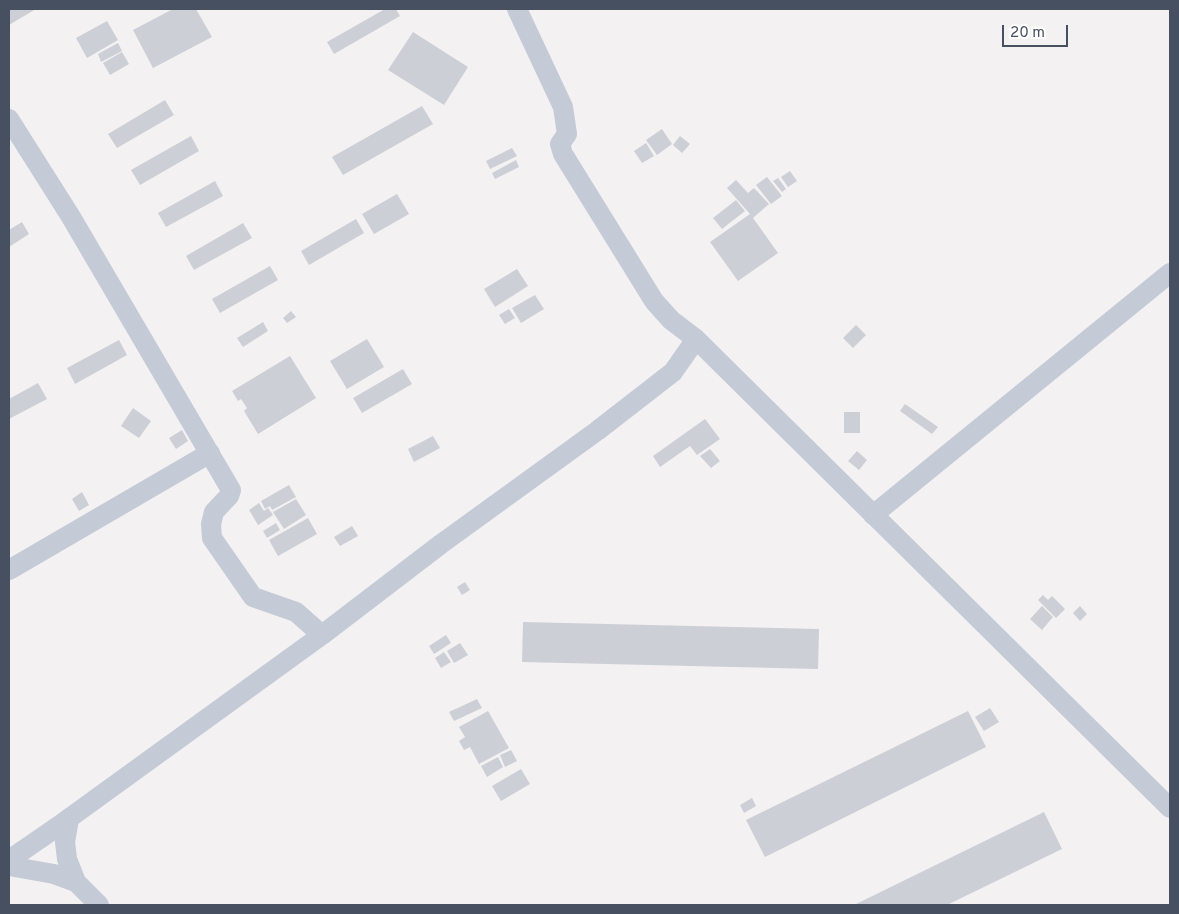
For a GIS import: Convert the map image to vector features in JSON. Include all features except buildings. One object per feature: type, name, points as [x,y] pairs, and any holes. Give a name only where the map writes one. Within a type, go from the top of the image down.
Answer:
[{"type":"street","points":[[518,9],[563,107],[567,134],[560,144],[563,154],[654,301],[671,320],[696,339],[1170,808]]},
{"type":"street","points":[[9,120],[71,217],[231,490],[230,496],[214,512],[211,524],[212,538],[253,597],[296,612],[322,635]]},
{"type":"street","points":[[872,515],[1170,273]]},
{"type":"street","points":[[9,860],[69,819],[322,635],[441,544],[597,431],[673,372],[696,339]]},
{"type":"street","points":[[9,570],[210,453]]},
{"type":"street","points":[[69,819],[65,842],[67,859],[76,882],[99,905]]},
{"type":"street","points":[[9,866],[54,874],[76,882]]}]
